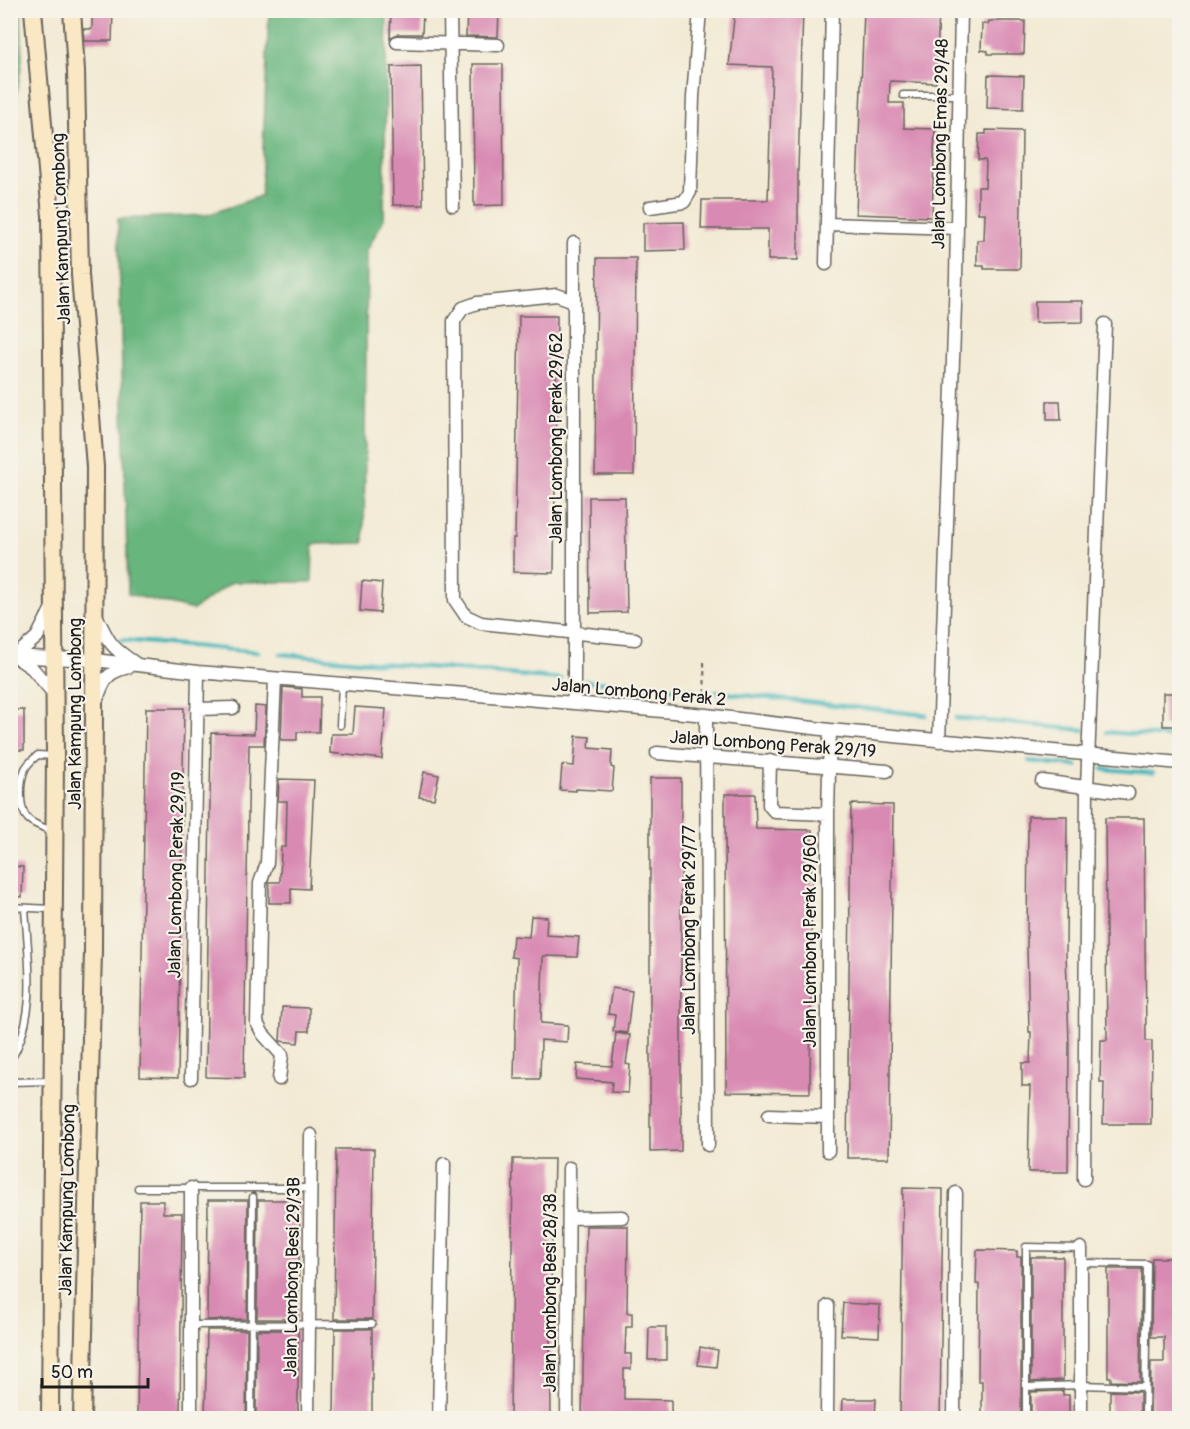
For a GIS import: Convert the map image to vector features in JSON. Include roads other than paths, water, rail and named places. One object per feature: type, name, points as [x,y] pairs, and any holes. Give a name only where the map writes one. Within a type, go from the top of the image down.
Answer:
[{"type":"street","name":"Jalan Kampung Lombong","points":[[33,10],[51,216],[55,756],[50,1419]]},
{"type":"street","name":"Jalan Kampung Lombong","points":[[72,10],[76,71],[80,274],[95,467],[93,951],[82,1419]]},
{"type":"street","points":[[450,10],[453,204]]},
{"type":"street","points":[[650,207],[684,202],[690,192],[693,98],[700,10]]},
{"type":"street","points":[[826,264],[832,10]]},
{"type":"street","name":"Jalan Lombong Emas 29/48","points":[[939,741],[956,278],[961,10]]},
{"type":"street","points":[[397,42],[498,45]]},
{"type":"street","points":[[827,224],[957,228]]},
{"type":"street","name":"Jalan Lombong Perak 29/62","points":[[574,243],[574,703]]},
{"type":"street","points":[[574,301],[557,295],[477,303],[463,308],[454,321],[454,600],[466,616],[481,623],[635,639]]},
{"type":"street","points":[[1084,1179],[1087,788],[1104,324]]},
{"type":"street","points":[[54,604],[37,637],[13,656],[32,668],[55,695]]},
{"type":"street","points":[[95,612],[107,640],[117,651],[139,665]]},
{"type":"street","name":"Jalan Lombong Perak 2","points":[[13,656],[94,660],[274,679],[574,703],[1089,756],[1179,763]]},
{"type":"street","points":[[94,708],[106,677],[115,671],[139,665]]},
{"type":"street","name":"Jalan Lombong Perak 29/19","points":[[191,1078],[198,672]]},
{"type":"street","points":[[274,679],[267,863],[260,883],[257,1023],[263,1034],[282,1055],[279,1079]]},
{"type":"street","points":[[196,709],[233,708]]},
{"type":"street","name":"Jalan Lombong Perak 29/77","points":[[706,716],[708,1145]]},
{"type":"street","name":"Jalan Lombong Perak 29/60","points":[[828,1151],[830,730]]},
{"type":"street","name":"Jalan Lombong Perak 29/19","points":[[657,753],[886,771]]},
{"type":"street","points":[[770,761],[769,805],[771,809],[775,812],[828,814]]},
{"type":"street","points":[[1042,781],[1128,793]]},
{"type":"street","points":[[769,1115],[828,1116]]},
{"type":"street","name":"Jalan Lombong Besi 29/3B","points":[[308,1419],[311,1135]]},
{"type":"street","points":[[439,1419],[444,1164]]},
{"type":"street","name":"Jalan Lombong Besi 28/38","points":[[567,1419],[569,1168]]},
{"type":"street","points":[[191,1188],[191,1419]]},
{"type":"street","points":[[954,1419],[956,1193]]},
{"type":"street","points":[[569,1218],[622,1217]]},
{"type":"street","points":[[1081,1248],[1081,1419]]},
{"type":"street","points":[[827,1419],[828,1306]]},
{"type":"lane","points":[[903,95],[959,95]]},
{"type":"lane","points":[[340,725],[342,684]]},
{"type":"lane","points":[[53,831],[29,821],[24,814],[21,792],[25,770],[30,762],[38,755],[55,756]]},
{"type":"lane","points":[[10,790],[21,792]]},
{"type":"lane","points":[[10,907],[53,909]]},
{"type":"lane","points":[[10,1061],[19,1048],[31,999],[26,908]]},
{"type":"lane","points":[[10,1082],[52,1080]]},
{"type":"lane","points":[[138,1188],[310,1188]]},
{"type":"lane","points":[[251,1419],[253,1197]]},
{"type":"lane","points":[[1026,1419],[1026,1247],[1081,1248]]},
{"type":"lane","points":[[1081,1263],[1147,1264],[1144,1419]]},
{"type":"lane","points":[[192,1325],[372,1324]]},
{"type":"lane","points":[[1026,1387],[1081,1385],[1145,1387]]},
{"type":"waterway","points":[[122,640],[258,652]]},
{"type":"waterway","points":[[281,654],[561,679]]},
{"type":"waterway","points":[[584,681],[694,690]]},
{"type":"waterway","points":[[716,692],[926,715]]},
{"type":"waterway","points":[[956,718],[1084,730]]},
{"type":"waterway","points":[[1107,732],[1180,738]]},
{"type":"waterway","points":[[1029,761],[1076,766]]},
{"type":"waterway","points":[[1103,769],[1153,773]]}]
